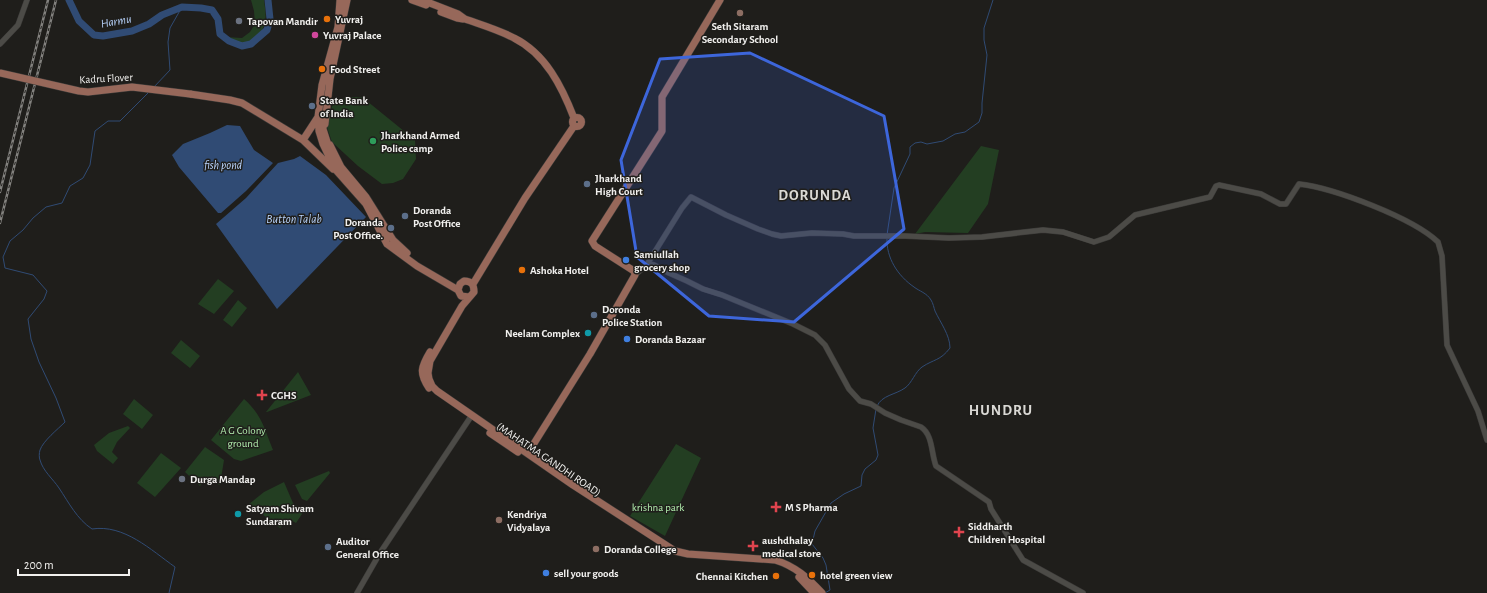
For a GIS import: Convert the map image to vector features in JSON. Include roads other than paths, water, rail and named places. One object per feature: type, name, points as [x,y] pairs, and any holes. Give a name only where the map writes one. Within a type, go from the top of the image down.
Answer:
[{"type":"main road","points":[[342,0],[338,27],[322,85],[318,117],[319,131],[323,144],[335,169],[366,204],[387,244],[405,255]]},
{"type":"main road","points":[[342,0],[340,20],[323,94],[320,116],[321,129],[325,144],[337,168],[366,202],[389,242],[417,266],[462,291],[474,292],[473,284],[525,198],[574,122],[566,97],[552,72],[537,55],[516,39],[422,0]]},
{"type":"main road","points":[[347,0],[330,79],[325,116],[325,128],[332,151],[341,167],[366,197],[393,240],[405,255]]},
{"type":"main road","points":[[412,0],[457,18],[465,19]]},
{"type":"main road","points":[[528,453],[590,354],[636,274],[595,246],[592,243],[593,239],[662,131],[662,97],[720,0]]},
{"type":"main road","name":"Kadru Flover","points":[[0,74],[79,91],[88,92],[132,87],[147,88],[242,103],[303,140],[345,180]]},
{"type":"main road","points":[[303,140],[318,117]]},
{"type":"main road","points":[[473,284],[468,281],[464,281],[462,291],[430,360],[428,373],[432,386],[470,417],[528,453],[675,552],[775,560],[796,569],[812,588],[822,593]]},
{"type":"main road","name":"(MAHATMA GANDHI ROAD)","points":[[462,291],[425,360],[422,376],[430,390],[670,554],[689,558],[775,564],[793,571],[812,588]]},
{"type":"street","points":[[0,44],[18,24],[27,0]]},
{"type":"street","points":[[416,0],[465,19]]},
{"type":"street","points":[[636,274],[646,266],[682,208],[691,197],[726,215],[772,234],[781,236],[812,233],[843,234],[854,236],[881,235],[949,238],[982,237],[1050,230],[1063,232],[1094,242],[1109,237],[1134,215],[1210,197],[1216,186],[1219,185],[1261,194],[1280,204],[1286,204],[1299,184],[1333,192],[1365,203],[1411,224],[1438,242],[1442,256],[1447,345],[1478,411],[1487,440]]},
{"type":"street","points":[[646,266],[650,264],[654,265],[669,274],[703,289],[722,295],[793,324],[815,335],[825,345],[853,395],[860,401],[870,404],[885,413],[925,430],[934,454],[936,466],[989,502],[991,509],[1023,560],[1083,593]]},
{"type":"street","points":[[358,593],[377,559],[470,417]]},
{"type":"water","name":"fish pond","points":[[227,125],[240,126],[254,150],[273,163],[246,191],[221,213],[218,213],[179,167],[172,155],[183,144]]},
{"type":"water","name":"Button Talab","points":[[300,156],[326,175],[366,217],[277,309],[216,224],[246,198],[278,163]]},
{"type":"waterway","name":"Harmu","points":[[69,0],[79,21],[94,35],[103,36],[132,31],[149,24],[162,15],[182,7],[201,8],[212,10],[218,19],[220,34],[229,41],[242,46],[251,44],[267,30],[270,19],[268,0]]},
{"type":"waterway","points":[[887,235],[894,188],[910,154],[910,147],[915,143],[921,142],[927,144],[943,141],[955,134],[965,132],[979,122],[982,113],[987,55],[984,40],[984,28],[993,0]]},
{"type":"waterway","points":[[154,87],[170,70],[168,42],[170,28],[182,7]]},
{"type":"waterway","points":[[149,92],[120,121],[108,121],[95,131],[90,165],[83,178],[70,186],[62,203],[46,207],[33,218],[23,230],[10,241],[3,257],[5,268],[33,275],[47,291],[44,299],[28,319],[31,339],[39,362],[56,398],[65,422],[47,439],[42,446],[39,455],[41,464],[74,510],[92,529],[104,528],[126,534],[147,546],[175,567],[169,593]]},
{"type":"waterway","points":[[877,406],[885,397],[905,388],[922,367],[940,358],[950,348],[947,333],[931,300],[925,294],[908,283],[894,266],[889,253],[887,238]]},
{"type":"waterway","points":[[825,593],[830,590],[826,565],[823,558],[812,544],[815,531],[831,503],[844,494],[861,486],[862,475],[865,469],[876,460],[878,455],[873,428],[876,409]]},
{"type":"railway","points":[[0,192],[48,0]]},
{"type":"railway","points":[[0,223],[56,0]]},
{"type":"place","name":"Seth Sitaram Secondary School","points":[[740,13]]},
{"type":"place","name":"Yuvraj","points":[[327,19]]},
{"type":"place","name":"Tapovan Mandir","points":[[239,21]]},
{"type":"place","name":"Yuvraj Palace","points":[[315,35]]},
{"type":"place","name":"Food Street","points":[[322,69]]},
{"type":"place","name":"State Bank of India","points":[[312,106]]},
{"type":"place","name":"Jharkhand Armed Police camp","points":[[373,141]]},
{"type":"place","name":"Jharkhand High Court","points":[[587,184]]},
{"type":"place","name":"Doranda Post Office","points":[[405,216]]},
{"type":"place","name":"Doranda Post Office.","points":[[391,228]]},
{"type":"place","name":"Samiullah grocery shop","points":[[626,260]]},
{"type":"place","name":"Ashoka Hotel","points":[[522,270]]},
{"type":"place","name":"Doronda Police Station","points":[[594,315]]},
{"type":"place","name":"Neelam Complex","points":[[588,333]]},
{"type":"place","name":"Doranda Bazaar","points":[[627,339]]},
{"type":"place","name":"CGHS","points":[[262,395]]},
{"type":"place","name":"Durga Mandap","points":[[182,479]]},
{"type":"place","name":"M S Pharma","points":[[776,507]]},
{"type":"place","name":"Satyam Shivam Sundaram","points":[[238,514]]},
{"type":"place","name":"Kendriya Vidyalaya","points":[[499,520]]},
{"type":"place","name":"Siddharth Children Hospital","points":[[959,532]]},
{"type":"place","name":"aushdhalay medical store","points":[[753,546]]},
{"type":"place","name":"Auditor General Office","points":[[328,547]]},
{"type":"place","name":"Doranda College","points":[[596,549]]},
{"type":"place","name":"sell your goods","points":[[546,573]]},
{"type":"place","name":"hotel green view","points":[[812,575]]},
{"type":"place","name":"Chennai Kitchen","points":[[776,576]]},
{"type":"district","name":"DORUNDA","points":[[815,195]]},
{"type":"district","name":"HUNDRU","points":[[1001,410]]},
{"type":"park label","name":"A G Colony ground","points":[[243,436]]},
{"type":"park label","name":"krishna park","points":[[658,507]]}]
